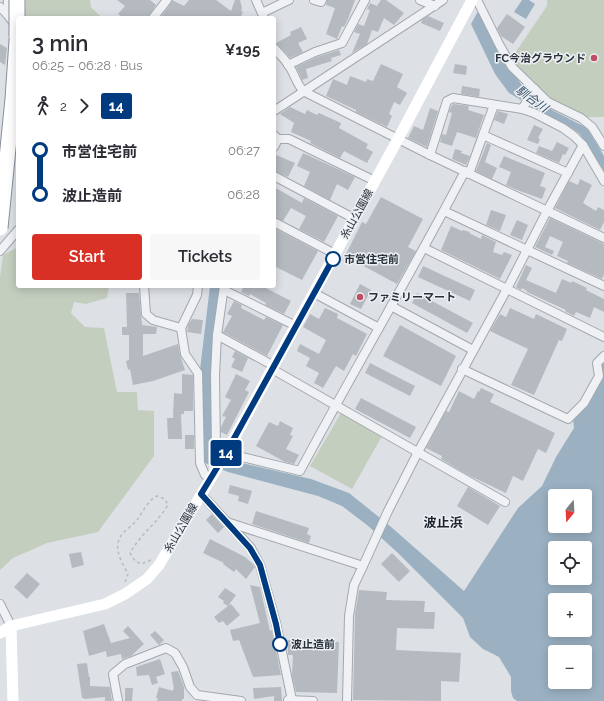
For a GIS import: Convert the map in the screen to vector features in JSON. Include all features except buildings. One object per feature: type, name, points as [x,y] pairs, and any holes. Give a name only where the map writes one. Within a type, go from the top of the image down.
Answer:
[{"type":"highway","points":[[17,0],[17,16]]},
{"type":"highway","points":[[0,228],[10,129],[16,47]]},
{"type":"main road","name":"糸山公園線","points":[[0,633],[11,626],[105,604],[125,594],[147,579],[159,564],[226,453],[336,254],[472,0]]},
{"type":"main road","points":[[11,626],[13,701]]},
{"type":"street","points":[[8,0],[8,14]]},
{"type":"street","points":[[256,0],[263,15],[289,0]]},
{"type":"street","points":[[314,0],[321,2],[322,0]]},
{"type":"street","points":[[288,65],[316,52],[342,43],[365,0]]},
{"type":"street","points":[[420,0],[435,6]]},
{"type":"street","points":[[276,110],[443,0]]},
{"type":"street","points":[[477,0],[512,67],[548,102],[581,118],[592,127],[604,146]]},
{"type":"street","points":[[154,16],[163,1]]},
{"type":"street","points":[[0,7],[8,14],[16,27]]},
{"type":"street","points":[[276,50],[288,65],[297,83],[304,91],[430,155],[604,238]]},
{"type":"street","points":[[522,108],[534,89]]},
{"type":"street","points":[[430,155],[447,101],[453,98],[522,108],[563,128],[574,136],[583,146],[604,181]]},
{"type":"street","points":[[296,326],[224,288],[217,335],[215,375],[216,449],[226,453],[300,471],[335,405],[467,172],[494,105]]},
{"type":"street","points":[[483,135],[568,173]]},
{"type":"street","points":[[276,137],[289,139],[375,181]]},
{"type":"street","points":[[347,701],[349,616],[354,585],[418,452],[583,146]]},
{"type":"street","points":[[276,177],[355,219]]},
{"type":"street","points":[[444,211],[604,286]]},
{"type":"street","points":[[276,223],[336,254]]},
{"type":"street","points":[[0,251],[16,232]]},
{"type":"street","points":[[424,248],[604,337]]},
{"type":"street","points":[[144,288],[146,314],[153,320],[182,328]]},
{"type":"street","points":[[198,288],[197,295],[182,328],[185,354],[198,373],[200,463],[205,475],[210,478]]},
{"type":"street","points":[[314,293],[379,328]]},
{"type":"street","points":[[391,306],[473,350]]},
{"type":"street","points":[[217,335],[504,502]]},
{"type":"street","points":[[462,369],[568,419],[584,403],[599,376],[597,363],[604,356]]},
{"type":"street","points":[[201,494],[250,548],[260,565],[276,624],[290,700],[313,701]]},
{"type":"street","points":[[227,522],[363,566]]},
{"type":"street","points":[[0,604],[11,626]]},
{"type":"street","points":[[118,701],[113,674],[126,664],[166,648],[176,653],[183,667],[190,688],[197,695],[241,701]]},
{"type":"path","points":[[124,586],[128,574],[117,551],[117,542],[122,534],[136,521],[152,499],[157,496],[165,499],[168,505],[162,516],[135,545],[130,554],[134,561],[141,564],[150,560],[156,555]]},
{"type":"green space","points":[[26,0],[90,0],[91,7],[100,16],[25,16]]},
{"type":"green space","points":[[547,0],[604,0],[604,117],[588,117],[550,100],[511,59],[547,6]]},
{"type":"green space","points":[[16,248],[16,288],[109,288],[107,298],[86,304],[74,302],[71,313],[85,327],[104,328],[117,392],[137,392],[138,410],[154,411],[154,456],[98,532],[47,543],[13,558],[0,570],[0,277],[3,255]]},
{"type":"green space","points":[[341,413],[382,436],[352,489],[310,466]]},
{"type":"water","points":[[522,0],[529,0],[535,4],[526,19],[514,12]]},
{"type":"water","name":"馴合川","points":[[480,12],[505,60],[521,84],[552,110],[587,128],[604,156],[604,171],[580,134],[509,93],[495,74],[471,24],[477,13]]},
{"type":"water","points":[[210,288],[221,288],[214,452],[242,463],[311,479],[349,493],[390,526],[464,591],[518,508],[542,486],[556,457],[574,428],[573,419],[592,398],[603,378],[601,365],[604,361],[604,701],[517,701],[513,698],[511,691],[511,677],[499,657],[483,649],[470,637],[463,618],[397,552],[367,525],[342,506],[318,496],[228,472],[205,463],[203,460],[199,378]]},
{"type":"bus line","name":"14","points":[[280,644],[260,565],[250,548],[201,494],[226,453],[333,259]]},
{"type":"place","name":"FC今治グラウンド","points":[[594,58]]},
{"type":"place","name":"市営住宅前","points":[[333,259]]},
{"type":"place","name":"ファミリーマート","points":[[360,297]]},
{"type":"place","name":"波止造前","points":[[280,644]]},
{"type":"district","name":"波止浜","points":[[443,522]]}]
